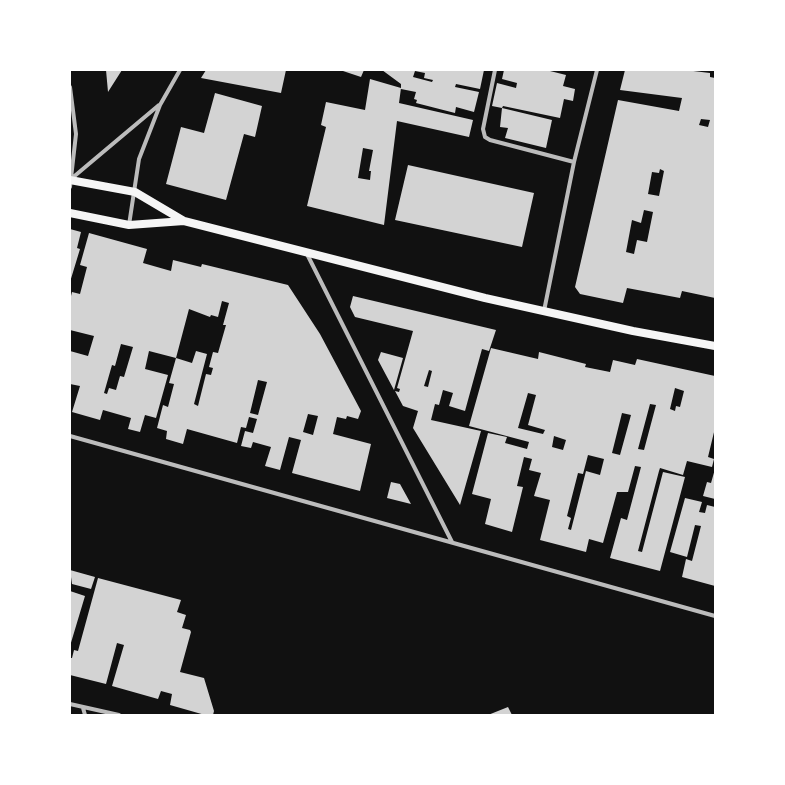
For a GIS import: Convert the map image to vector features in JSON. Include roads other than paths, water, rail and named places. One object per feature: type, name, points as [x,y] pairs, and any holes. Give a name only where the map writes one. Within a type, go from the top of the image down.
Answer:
[{"type":"main road","points":[[70,182],[135,192],[184,221],[485,298],[633,331],[713,344]]},
{"type":"main road","points":[[70,214],[130,225],[184,221]]},
{"type":"street","points":[[130,225],[139,159],[160,105],[180,70]]},
{"type":"street","points":[[495,70],[483,130],[485,137],[516,148],[574,162]]},
{"type":"street","points":[[544,311],[574,162],[597,70]]},
{"type":"street","points":[[70,87],[76,134],[70,182]]},
{"type":"street","points":[[70,182],[160,105]]},
{"type":"street","points":[[306,251],[452,542]]},
{"type":"street","points":[[70,436],[715,616]]},
{"type":"street","points":[[70,704],[119,715]]},
{"type":"street","points":[[83,708],[85,715]]}]
